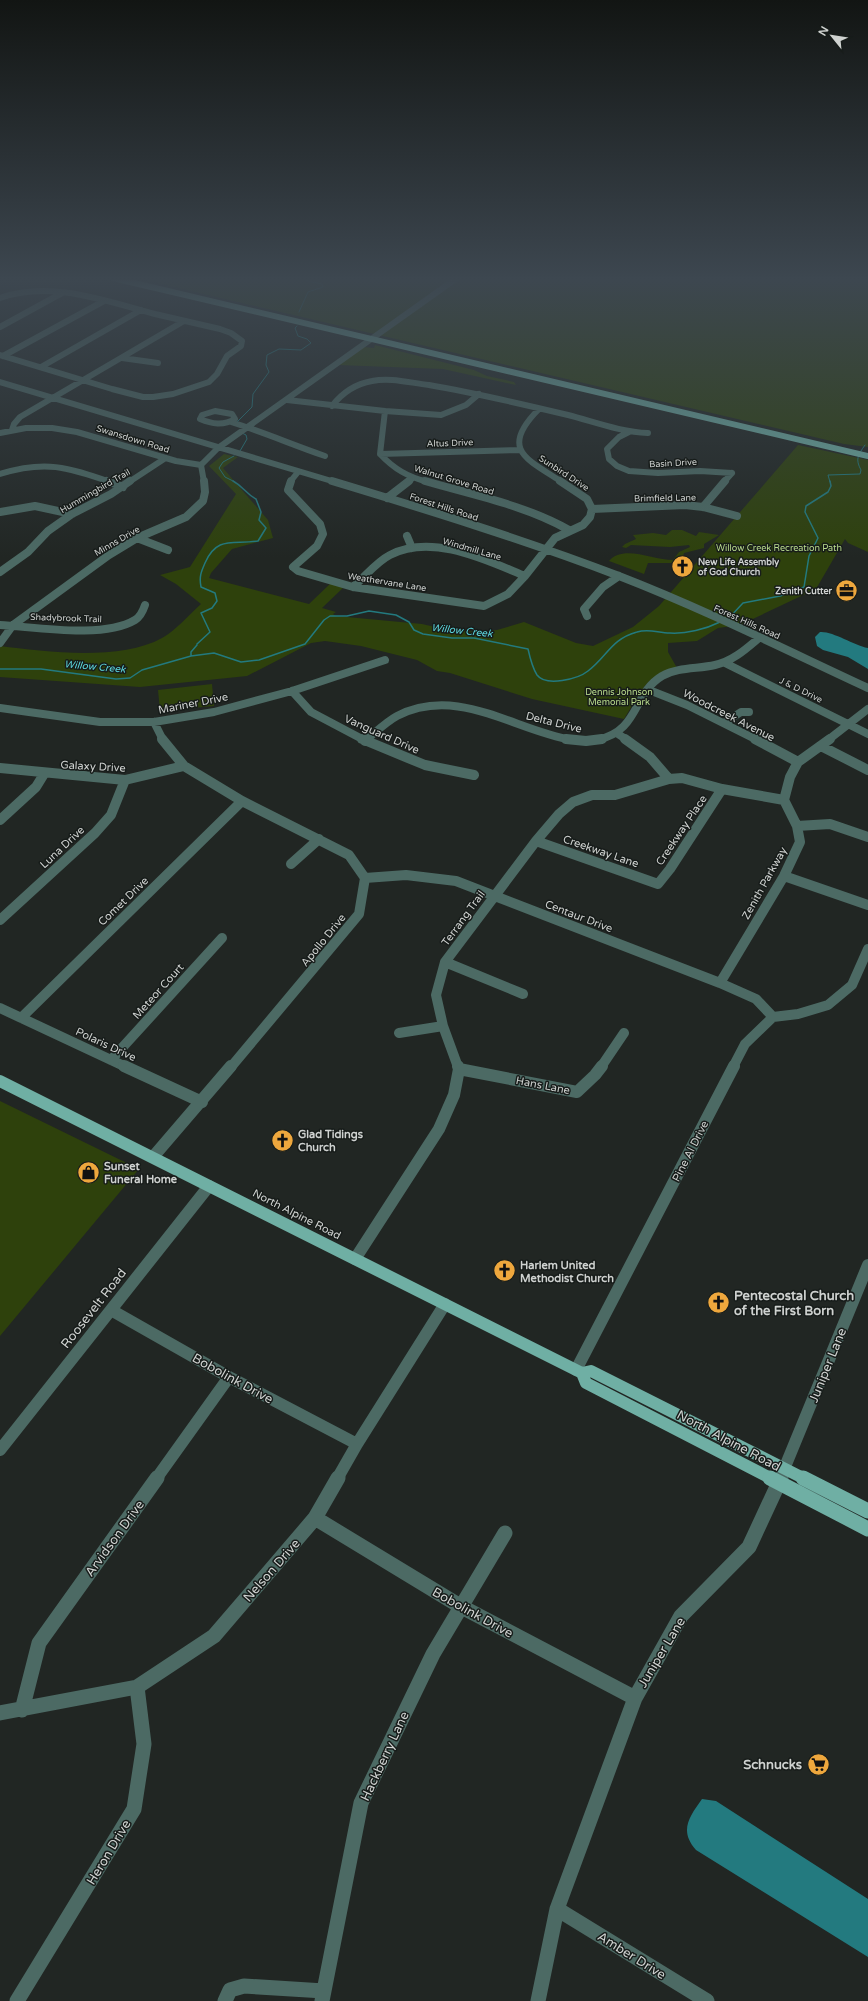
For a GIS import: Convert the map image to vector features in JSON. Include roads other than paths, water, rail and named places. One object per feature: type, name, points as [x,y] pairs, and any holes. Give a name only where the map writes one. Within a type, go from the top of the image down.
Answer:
[{"type":"main road","points":[[515,371],[841,448],[868,456]]},
{"type":"main road","points":[[841,448],[868,452]]},
{"type":"main road","name":"North Alpine Road","points":[[0,1081],[579,1371],[591,1371],[868,1511]]},
{"type":"main road","name":"North Alpine Road","points":[[579,1371],[586,1383],[868,1529]]},
{"type":"street","points":[[55,371],[143,397],[162,396],[204,385],[213,379],[218,371]]},
{"type":"street","points":[[12,430],[14,424],[20,417],[98,371]]},
{"type":"street","points":[[201,465],[218,448],[327,371]]},
{"type":"street","points":[[332,406],[337,399],[356,386],[380,380],[456,388],[619,428],[628,432],[648,432]]},
{"type":"street","name":"Forest Hills Road","points":[[0,382],[386,498],[546,550],[619,576],[868,688]]},
{"type":"street","points":[[287,400],[332,406],[441,415],[466,405],[479,394]]},
{"type":"street","points":[[521,450],[518,439],[521,428],[539,409]]},
{"type":"street","points":[[231,422],[235,419],[232,414],[215,411],[202,415],[200,419],[220,425],[231,422],[248,427],[325,456]]},
{"type":"street","points":[[380,454],[385,411]]},
{"type":"street","name":"Swansdown Road","points":[[0,433],[40,427],[75,430],[164,459],[182,464],[201,465]]},
{"type":"street","name":"Basin Drive","points":[[628,432],[607,449],[606,455],[612,463],[624,470],[646,474],[697,471],[732,472],[702,507]]},
{"type":"street","name":"Altus Drive","points":[[380,454],[521,450]]},
{"type":"street","name":"Sunbird Drive","points":[[521,450],[527,460],[587,499],[592,509]]},
{"type":"street","name":"Walnut Grove Road","points":[[380,454],[392,467],[413,478],[526,511],[553,521],[568,530]]},
{"type":"street","name":"Hummingbird Trail","points":[[0,572],[28,552],[48,531],[72,514],[123,487],[164,459]]},
{"type":"street","points":[[0,474],[29,466],[50,465],[123,487]]},
{"type":"street","name":"Minns Drive","points":[[0,644],[13,626],[109,555],[137,538],[186,517],[196,509],[203,500],[204,492],[204,481],[201,465]]},
{"type":"street","name":"Weathervane Lane","points":[[298,472],[290,483],[288,490],[320,524],[323,534],[317,546],[293,567],[298,571],[353,587],[484,606],[508,594],[525,576]]},
{"type":"street","points":[[386,498],[413,478]]},
{"type":"street","name":"Brimfield Lane","points":[[592,509],[685,505],[702,507],[737,516]]},
{"type":"street","points":[[0,512],[35,506],[72,514]]},
{"type":"street","points":[[525,576],[555,538],[568,530],[583,525],[590,517],[592,509]]},
{"type":"street","points":[[407,536],[412,548]]},
{"type":"street","points":[[137,538],[168,550]]},
{"type":"street","name":"Windmill Lane","points":[[353,587],[391,555],[412,548],[439,548],[473,557],[525,576]]},
{"type":"street","points":[[587,616],[584,609],[603,588],[619,576]]},
{"type":"street","name":"Shadybrook Trail","points":[[0,625],[102,630],[136,620],[142,614],[145,605]]},
{"type":"street","points":[[669,779],[650,757],[618,734],[624,729],[656,680],[679,671],[701,669],[724,663],[737,656],[759,638]]},
{"type":"street","name":"Mariner Drive","points":[[0,708],[100,722],[154,722],[214,712],[292,691],[385,660]]},
{"type":"street","name":"J & D Drive","points":[[724,663],[868,734]]},
{"type":"street","name":"Woodcreek Avenue","points":[[649,690],[667,696],[724,723],[798,762]]},
{"type":"street","name":"Vanguard Drive","points":[[292,691],[311,712],[365,741],[425,765],[474,775]]},
{"type":"street","name":"Delta Drive","points":[[365,741],[397,716],[421,706],[445,704],[471,708],[542,733],[568,739],[592,741],[608,738],[618,734]]},
{"type":"street","points":[[784,800],[790,777],[798,762],[868,709]]},
{"type":"street","points":[[724,723],[741,712],[749,712]]},
{"type":"street","points":[[154,722],[162,739],[184,766],[242,802],[319,839],[348,855],[365,878]]},
{"type":"street","points":[[821,746],[868,770]]},
{"type":"street","name":"Galaxy Drive","points":[[0,768],[44,774],[125,780],[184,766]]},
{"type":"street","points":[[0,820],[36,787],[44,774]]},
{"type":"street","name":"Terrang Trail","points":[[459,1069],[443,1026],[436,995],[445,962],[536,841],[559,814],[572,802],[592,795],[615,795],[669,779],[682,778],[722,789],[784,800]]},
{"type":"street","name":"Luna Drive","points":[[0,920],[95,833],[111,815],[125,780]]},
{"type":"street","name":"Creekway Place","points":[[658,884],[670,869],[722,789]]},
{"type":"street","name":"Zenith Parkway","points":[[720,983],[784,876],[800,842],[797,826],[784,800]]},
{"type":"street","name":"Comet Drive","points":[[21,1018],[242,802]]},
{"type":"street","points":[[797,826],[830,824],[868,836]]},
{"type":"street","points":[[291,864],[319,839]]},
{"type":"street","name":"Creekway Lane","points":[[536,841],[658,884]]},
{"type":"street","name":"Centaur Drive","points":[[365,878],[406,874],[456,882],[720,983],[756,1000],[773,1017]]},
{"type":"street","points":[[784,876],[868,905]]},
{"type":"street","name":"Apollo Drive","points":[[153,1158],[202,1102],[359,914],[365,878]]},
{"type":"street","name":"Meteor Court","points":[[112,1060],[222,938]]},
{"type":"street","points":[[773,1017],[798,1014],[828,1005],[852,985],[868,949]]},
{"type":"street","points":[[445,962],[523,994]]},
{"type":"street","name":"Polaris Drive","points":[[0,1008],[202,1102]]},
{"type":"street","name":"Pine Al Drive","points":[[579,1371],[745,1044],[773,1017]]},
{"type":"street","points":[[399,1033],[443,1026]]},
{"type":"street","name":"Hans Lane","points":[[459,1069],[577,1092],[595,1075],[624,1033]]},
{"type":"street","points":[[355,1259],[439,1130],[454,1096],[459,1069]]},
{"type":"street","name":"Roosevelt Road","points":[[0,1450],[209,1186]]},
{"type":"street","name":"Juniper Lane","points":[[538,2001],[557,1909],[635,1698],[681,1616],[750,1548],[779,1483],[868,1265]]},
{"type":"street","name":"Nelson Drive","points":[[0,1713],[137,1687],[214,1636],[315,1518],[357,1444],[445,1304]]},
{"type":"street","name":"Bobolink Drive","points":[[111,1310],[229,1377],[357,1444]]},
{"type":"street","name":"Arvidson Drive","points":[[22,1710],[38,1643],[229,1377]]},
{"type":"street","name":"Bobolink Drive","points":[[315,1518],[460,1606],[635,1698]]},
{"type":"street","name":"Hackberry Lane","points":[[323,1996],[361,1803],[433,1654],[504,1533]]},
{"type":"street","name":"Heron Drive","points":[[17,2001],[134,1809],[144,1744],[137,1687]]},
{"type":"street","name":"Amber Drive","points":[[557,1909],[707,2001]]},
{"type":"street","points":[[225,2001],[230,1990],[244,1986],[323,1996]]},
{"type":"water","points":[[820,632],[837,636],[868,648],[868,669],[848,657],[823,650],[817,646],[815,637]]},
{"type":"water","points":[[702,1799],[716,1801],[868,1899],[868,1957],[696,1850],[688,1837],[687,1830],[690,1818]]},
{"type":"waterway","points":[[236,423],[252,407],[253,394],[269,371]]},
{"type":"waterway","points":[[240,451],[247,439],[246,435],[242,433]]},
{"type":"waterway","name":"Willow Creek","points":[[830,482],[828,475],[860,474],[861,470],[858,463],[858,457],[865,445]]},
{"type":"waterway","points":[[233,481],[225,477],[219,468],[223,462],[234,456]]},
{"type":"waterway","points":[[197,644],[210,632],[201,613],[212,608],[217,601],[215,593],[201,587],[200,583],[201,572],[210,554],[215,548],[227,543],[258,541],[266,528],[259,520],[261,512],[256,499],[233,481]]},
{"type":"waterway","name":"Willow Creek","points":[[729,618],[743,603],[780,596],[804,587],[809,556],[818,538],[805,512],[806,506],[828,492],[831,486],[830,481]]},
{"type":"waterway","name":"Willow Creek","points":[[191,656],[214,653],[241,662],[259,660],[305,644],[324,620],[330,616],[347,616],[369,611],[396,615],[409,622],[414,630],[423,634],[452,638],[474,638],[528,649],[532,666],[537,675],[541,679],[554,681],[577,677],[588,671],[615,644],[628,635],[646,630],[666,633],[689,632],[709,627],[720,622]]},
{"type":"waterway","points":[[191,656],[191,652],[197,645]]},
{"type":"waterway","name":"Willow Creek","points":[[0,669],[41,669],[116,679],[130,678],[142,670],[191,656]]},
{"type":"place","name":"New Life Assembly of God Church","points":[[683,567]]},
{"type":"place","name":"Zenith Cutter","points":[[847,591]]},
{"type":"place","name":"Glad Tidings Church","points":[[283,1140]]},
{"type":"place","name":"Sunset Funeral Home","points":[[89,1172]]},
{"type":"place","name":"Harlem United Methodist Church","points":[[505,1271]]},
{"type":"place","name":"Pentecostal Church of the First Born","points":[[718,1302]]},
{"type":"place","name":"Schnucks","points":[[818,1764]]},
{"type":"park label","name":"Willow Creek Recreation Path","points":[[779,548]]},
{"type":"park label","name":"Dennis Johnson Memorial Park","points":[[619,698]]}]
